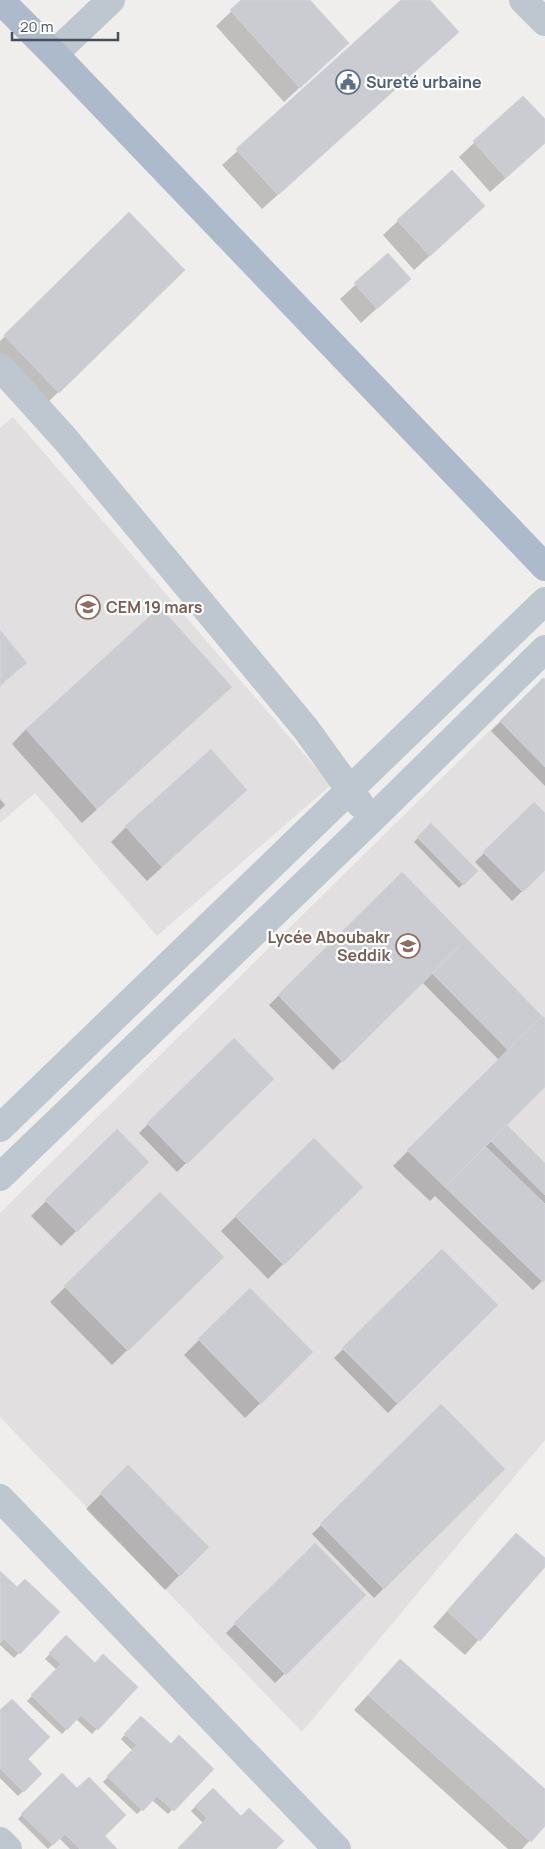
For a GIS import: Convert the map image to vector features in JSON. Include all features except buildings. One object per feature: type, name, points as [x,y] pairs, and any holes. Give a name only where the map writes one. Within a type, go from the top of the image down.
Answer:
[{"type":"main road","points":[[0,0],[54,54],[545,567]]},
{"type":"street","points":[[54,54],[111,0]]},
{"type":"street","points":[[523,0],[545,22]]},
{"type":"street","points":[[0,367],[66,440],[306,729],[371,820]]},
{"type":"street","points":[[0,1128],[545,601]]},
{"type":"street","points":[[0,1177],[371,820],[545,649]]},
{"type":"street","points":[[0,1498],[337,1849]]},
{"type":"street","points":[[0,1841],[8,1849]]},
{"type":"shaded area","name":"CEM 19 mars","points":[[13,417],[331,785],[157,936],[35,793],[0,823],[0,428]]},
{"type":"shaded area","name":"Lycée Aboubakr Seddik","points":[[543,678],[545,679],[545,1440],[302,1732],[0,1417],[0,1213]]},
{"type":"place","name":"Sureté urbaine","points":[[348,82]]},
{"type":"place","name":"CEM 19 mars","points":[[88,607]]},
{"type":"place","name":"Lycée Aboubakr Seddik","points":[[408,946]]}]
